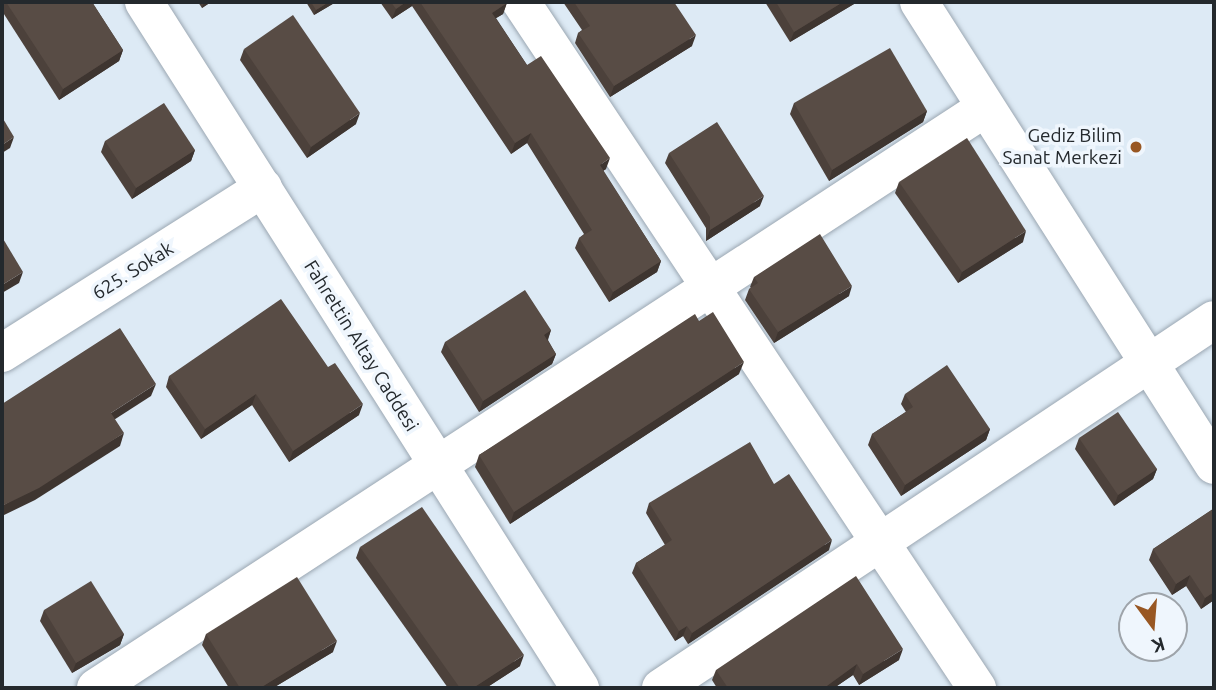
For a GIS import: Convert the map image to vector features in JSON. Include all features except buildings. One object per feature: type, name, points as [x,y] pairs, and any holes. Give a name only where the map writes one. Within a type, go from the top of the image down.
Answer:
[{"type":"street","name":"Fahrettin Altay Caddesi","points":[[144,2],[435,465],[580,688]]},
{"type":"street","points":[[520,2],[877,544],[977,688]]},
{"type":"street","points":[[919,2],[1214,465]]},
{"type":"street","points":[[96,688],[707,286],[985,108]]},
{"type":"street","name":"625. Sokak","points":[[2,354],[263,188]]},
{"type":"street","points":[[661,688],[1214,320]]},
{"type":"place","name":"Gediz Bilim Sanat Merkezi","points":[[1136,147]]}]
